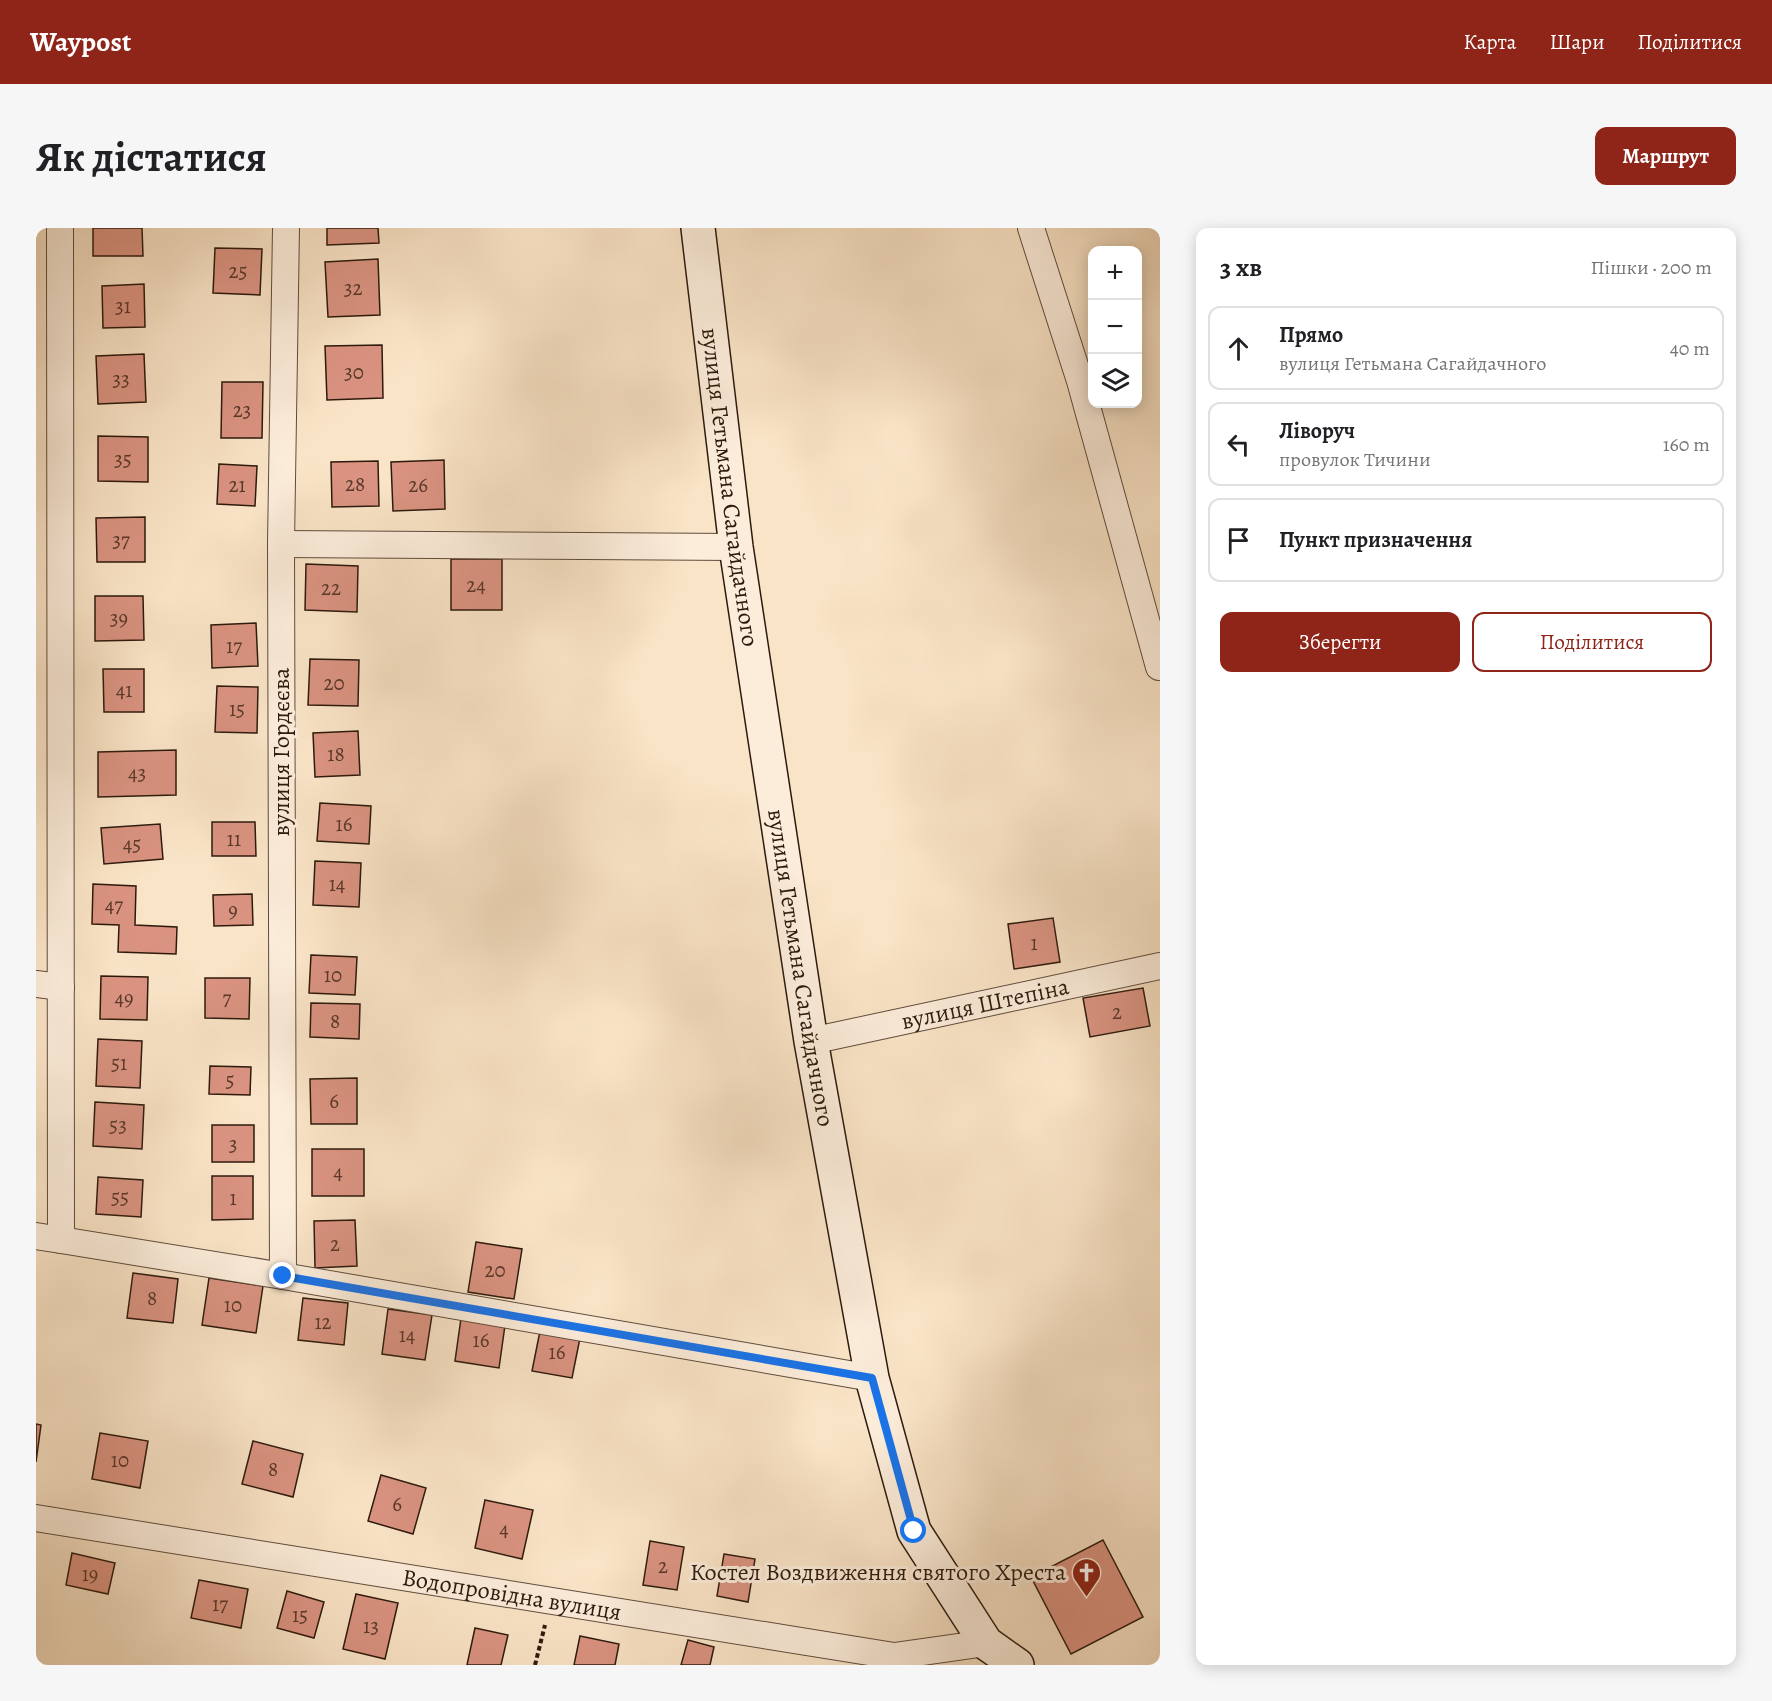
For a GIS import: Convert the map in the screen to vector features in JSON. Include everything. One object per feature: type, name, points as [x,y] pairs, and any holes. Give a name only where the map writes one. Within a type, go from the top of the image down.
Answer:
[{"type":"main road","name":"вулиця Гетьмана Сагайдачного","points":[[698,228],[736,547],[811,1041],[872,1378],[914,1531],[986,1643],[1017,1665]]},
{"type":"street","points":[[60,228],[48,985],[61,1240]]},
{"type":"street","name":"вулиця Гордєєва","points":[[283,1276],[281,544],[286,228]]},
{"type":"street","points":[[1031,228],[1080,381],[1159,667]]},
{"type":"street","points":[[281,544],[736,547]]},
{"type":"street","name":"вулиця Штепіна","points":[[811,1041],[1160,966]]},
{"type":"street","points":[[36,1236],[283,1276],[872,1378]]},
{"type":"street","name":"Водопровідна вулиця","points":[[36,1518],[894,1656],[986,1643]]},
{"type":"path","points":[[535,1665],[551,1601]]},
{"type":"building","points":[[93,228],[142,228],[143,256],[93,256]]},
{"type":"building","points":[[327,228],[378,228],[379,243],[327,245]]},
{"type":"building","points":[[215,248],[262,249],[260,295],[213,293]]},
{"type":"building","points":[[378,259],[380,315],[328,317],[325,262]]},
{"type":"building","points":[[144,284],[145,327],[103,328],[102,286]]},
{"type":"building","points":[[382,345],[383,398],[327,400],[325,346]]},
{"type":"building","points":[[144,354],[146,402],[98,404],[96,356]]},
{"type":"building","points":[[222,382],[263,382],[262,438],[221,438]]},
{"type":"building","points":[[98,436],[148,437],[148,482],[98,481]]},
{"type":"building","points":[[444,460],[445,509],[393,511],[391,462]]},
{"type":"building","points":[[378,461],[379,506],[332,507],[331,462]]},
{"type":"building","points":[[219,464],[257,466],[255,506],[217,504]]},
{"type":"building","points":[[145,517],[145,562],[97,562],[96,518]]},
{"type":"building","points":[[451,559],[502,559],[502,610],[451,610]]},
{"type":"building","points":[[306,564],[358,566],[357,612],[305,610]]},
{"type":"building","points":[[95,596],[143,596],[144,640],[95,641]]},
{"type":"building","points":[[256,623],[258,666],[212,668],[211,625]]},
{"type":"building","points":[[310,659],[359,660],[358,706],[308,705]]},
{"type":"building","points":[[103,669],[144,669],[144,712],[104,712]]},
{"type":"building","points":[[217,686],[258,687],[257,733],[215,732]]},
{"type":"building","points":[[358,731],[360,775],[315,777],[313,733]]},
{"type":"building","points":[[176,750],[176,795],[98,797],[98,752]]},
{"type":"building","points":[[320,803],[371,806],[369,844],[317,841]]},
{"type":"building","points":[[212,822],[255,822],[256,856],[212,856]]},
{"type":"building","points":[[160,824],[163,859],[104,864],[101,828]]},
{"type":"building","points":[[315,861],[361,863],[359,907],[313,905]]},
{"type":"building","points":[[93,884],[136,886],[135,925],[177,927],[176,954],[118,952],[119,925],[92,924]]},
{"type":"building","points":[[252,894],[253,925],[214,926],[213,895]]},
{"type":"building","points":[[1053,918],[1060,962],[1014,969],[1008,924]]},
{"type":"building","points":[[311,955],[357,957],[355,995],[309,993]]},
{"type":"building","points":[[101,976],[148,977],[147,1020],[100,1019]]},
{"type":"building","points":[[205,978],[250,978],[249,1019],[205,1018]]},
{"type":"building","points":[[1143,988],[1150,1026],[1090,1037],[1083,998]]},
{"type":"building","points":[[311,1003],[360,1004],[359,1039],[310,1037]]},
{"type":"building","points":[[98,1039],[142,1041],[140,1088],[96,1086]]},
{"type":"building","points":[[210,1066],[251,1067],[250,1095],[209,1094]]},
{"type":"building","points":[[357,1078],[357,1124],[311,1124],[310,1079]]},
{"type":"building","points":[[95,1102],[144,1105],[142,1149],[93,1146]]},
{"type":"building","points":[[212,1125],[254,1125],[254,1162],[212,1162]]},
{"type":"building","points":[[312,1149],[364,1149],[364,1196],[312,1196]]},
{"type":"building","points":[[212,1176],[253,1176],[253,1219],[212,1220]]},
{"type":"building","points":[[98,1177],[143,1180],[141,1217],[96,1214]]},
{"type":"building","points":[[355,1220],[357,1266],[315,1268],[314,1221]]},
{"type":"building","points":[[476,1242],[522,1249],[514,1299],[468,1292]]},
{"type":"building","points":[[133,1273],[178,1279],[173,1323],[127,1318]]},
{"type":"building","points":[[209,1278],[263,1286],[256,1333],[202,1325]]},
{"type":"building","points":[[303,1298],[348,1303],[344,1345],[298,1340]]},
{"type":"building","points":[[388,1309],[432,1315],[425,1360],[382,1354]]},
{"type":"building","points":[[462,1311],[506,1318],[499,1368],[455,1361]]},
{"type":"building","points":[[541,1326],[581,1333],[572,1378],[532,1371]]},
{"type":"building","points":[[36,1424],[41,1425],[36,1462]]},
{"type":"building","points":[[100,1433],[148,1441],[140,1488],[92,1479]]},
{"type":"building","points":[[253,1441],[303,1454],[293,1497],[242,1484]]},
{"type":"building","points":[[381,1475],[426,1488],[413,1534],[368,1521]]},
{"type":"building","points":[[485,1500],[533,1510],[522,1559],[475,1548]]},
{"type":"building","name":"Костел Воздвиження святого Хреста","points":[[1103,1540],[1143,1617],[1071,1654],[1031,1577]]},
{"type":"building","points":[[650,1541],[684,1547],[677,1590],[643,1585]]},
{"type":"building","points":[[72,1553],[115,1563],[108,1594],[66,1585]]},
{"type":"building","points":[[724,1554],[755,1559],[748,1602],[717,1596]]},
{"type":"building","points":[[199,1580],[248,1589],[241,1628],[191,1618]]},
{"type":"building","points":[[287,1591],[324,1602],[314,1638],[277,1628]]},
{"type":"building","points":[[356,1594],[398,1603],[385,1659],[343,1649]]},
{"type":"building","points":[[475,1628],[508,1635],[501,1665],[467,1665]]},
{"type":"building","points":[[580,1636],[619,1644],[615,1665],[574,1665]]},
{"type":"building","points":[[688,1640],[714,1647],[710,1665],[681,1665]]},
{"type":"place","name":"Костел Воздвиження святого Хреста","points":[[1087,1598]]},
{"type":"route","points":[[283,1276],[872,1378],[914,1531]]}]
